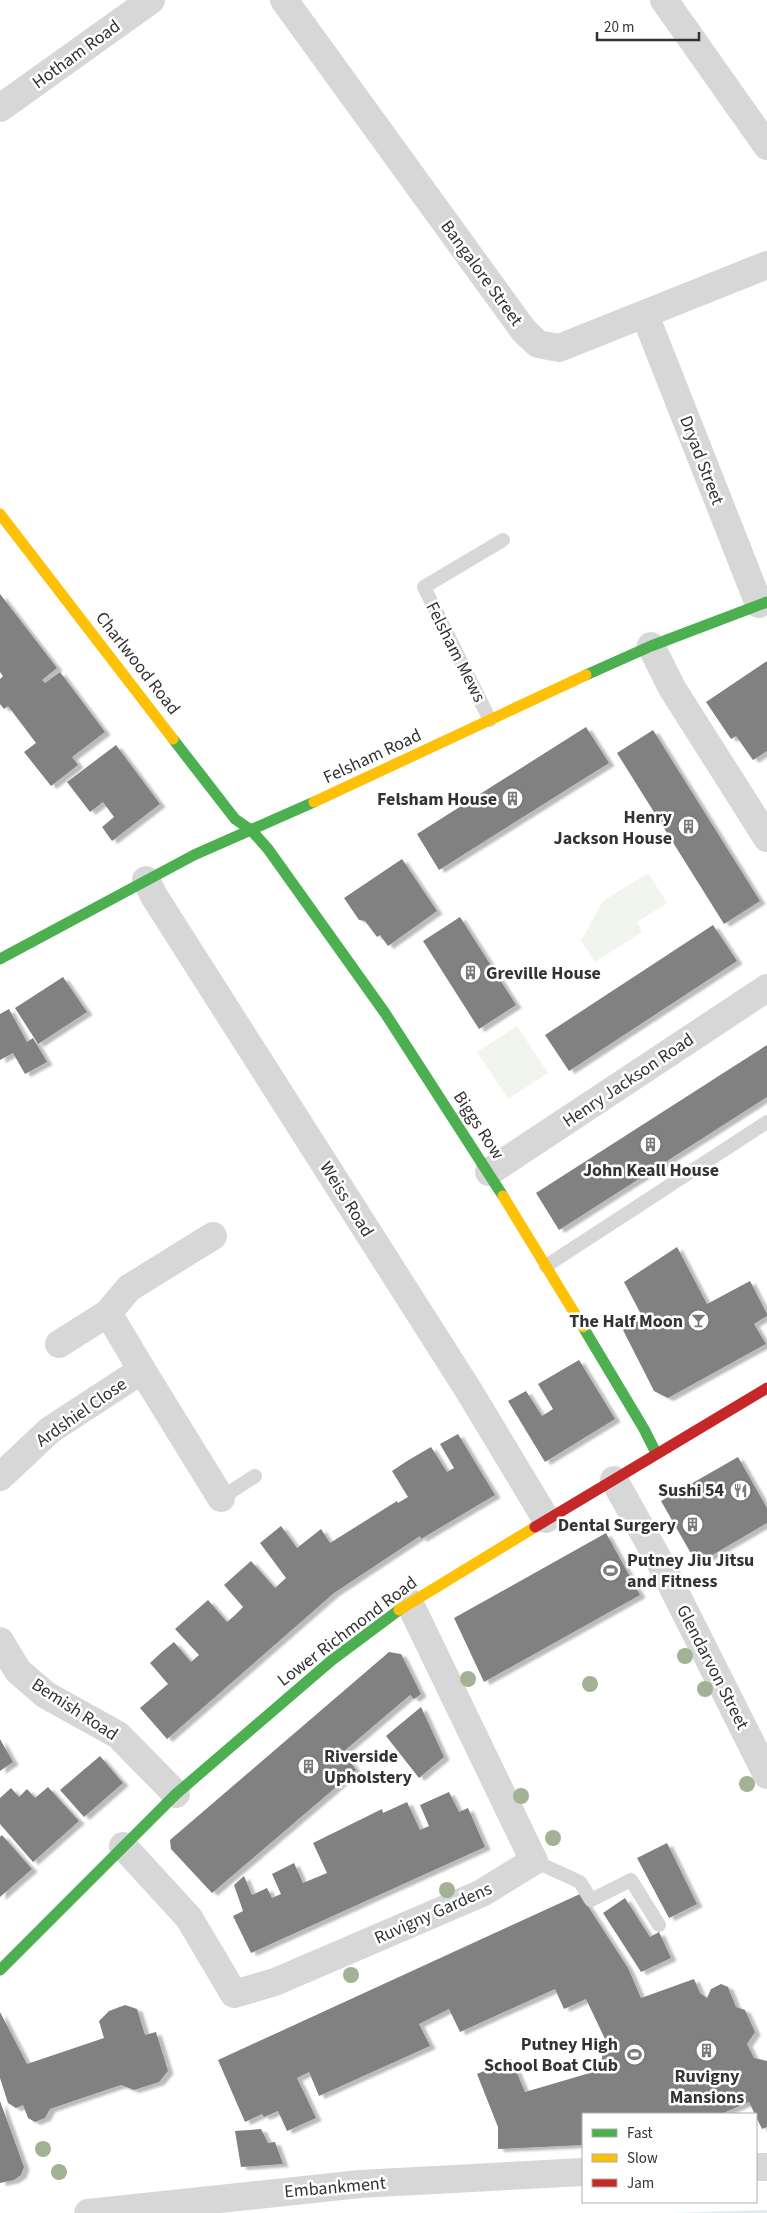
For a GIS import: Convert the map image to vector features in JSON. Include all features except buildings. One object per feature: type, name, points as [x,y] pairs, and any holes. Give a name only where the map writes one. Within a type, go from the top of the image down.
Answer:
[{"type":"street","name":"Bangalore Street","points":[[284,0],[524,331],[538,344],[559,348],[767,265]]},
{"type":"street","points":[[664,0],[767,146]]},
{"type":"street","name":"Hotham Road","points":[[0,108],[136,4]]},
{"type":"street","name":"Dryad Street","points":[[645,315],[763,603]]},
{"type":"street","name":"Charlwood Road","points":[[0,514],[235,819],[251,830]]},
{"type":"street","name":"Felsham Road","points":[[0,959],[194,855],[652,646],[763,603]]},
{"type":"street","points":[[652,646],[672,688],[767,838]]},
{"type":"street","name":"Biggs Row","points":[[251,830],[268,849],[384,1013],[489,1172],[656,1453]]},
{"type":"street","name":"Weiss Road","points":[[146,880],[154,896],[469,1391],[546,1519]]},
{"type":"street","name":"Henry Jackson Road","points":[[489,1172],[767,988]]},
{"type":"street","points":[[59,1344],[108,1312],[129,1288],[213,1236]]},
{"type":"street","name":"Ardshiel Close","points":[[108,1312],[221,1498]]},
{"type":"street","name":"Ardshiel Close","points":[[0,1477],[50,1430],[142,1370]]},
{"type":"street","name":"Lower Richmond Road","points":[[0,1970],[176,1794],[332,1660],[409,1602],[767,1388]]},
{"type":"street","name":"Glendarvon Street","points":[[614,1480],[662,1566],[767,1775]]},
{"type":"street","points":[[409,1602],[534,1861]]},
{"type":"street","name":"Bemish Road","points":[[0,1641],[18,1671],[46,1695],[118,1735],[176,1794]]},
{"type":"street","name":"Ruvigny Gardens","points":[[123,1846],[188,1918],[234,1994],[275,1982],[482,1893],[534,1861]]},
{"type":"street","name":"Embankment","points":[[88,2213],[360,2184],[582,2172]]},
{"type":"lane","name":"Felsham Mews","points":[[490,720],[424,587],[503,540]]},
{"type":"lane","points":[[546,1266],[767,1122]]},
{"type":"lane","points":[[221,1498],[255,1476]]},
{"type":"lane","points":[[534,1861],[580,1882],[591,1900],[631,1880],[659,1925]]},
{"type":"shaded area","points":[[648,873],[667,903],[637,922],[642,932],[595,962],[581,941],[603,901]]},
{"type":"shaded area","points":[[517,1026],[548,1073],[508,1099],[477,1052]]},
{"type":"shaded area","points":[[767,2210],[767,2213],[673,2213]]},
{"type":"traffic: fast","points":[[586,675],[651,646],[767,602]]},
{"type":"traffic: fast","points":[[173,739],[235,819],[251,830],[268,849],[385,1013],[503,1196]]},
{"type":"traffic: fast","points":[[0,959],[194,855],[314,802]]},
{"type":"traffic: fast","points":[[583,1327],[644,1429],[656,1453]]},
{"type":"traffic: fast","points":[[0,1970],[176,1794],[332,1660],[399,1610]]},
{"type":"traffic: slow","points":[[0,514],[173,739]]},
{"type":"traffic: slow","points":[[314,802],[586,675]]},
{"type":"traffic: slow","points":[[503,1196],[583,1327]]},
{"type":"traffic: slow","points":[[399,1610],[535,1527]]},
{"type":"traffic: jam","points":[[535,1527],[767,1388]]},
{"type":"place","name":"Felsham House","points":[[513,799]]},
{"type":"place","name":"Henry Jackson House","points":[[688,827]]},
{"type":"place","name":"Greville House","points":[[470,973]]},
{"type":"place","name":"John Keall House","points":[[651,1145]]},
{"type":"place","name":"The Half Moon","points":[[699,1321]]},
{"type":"place","name":"Sushi 54","points":[[740,1490]]},
{"type":"place","name":"Dental Surgery","points":[[692,1525]]},
{"type":"place","name":"Putney Jiu Jitsu and Fitness","points":[[611,1570]]},
{"type":"place","name":"Riverside Upholstery","points":[[308,1766]]},
{"type":"place","name":"Ruvigny Mansions","points":[[707,2051]]},
{"type":"place","name":"Putney High School Boat Club","points":[[634,2054]]}]
